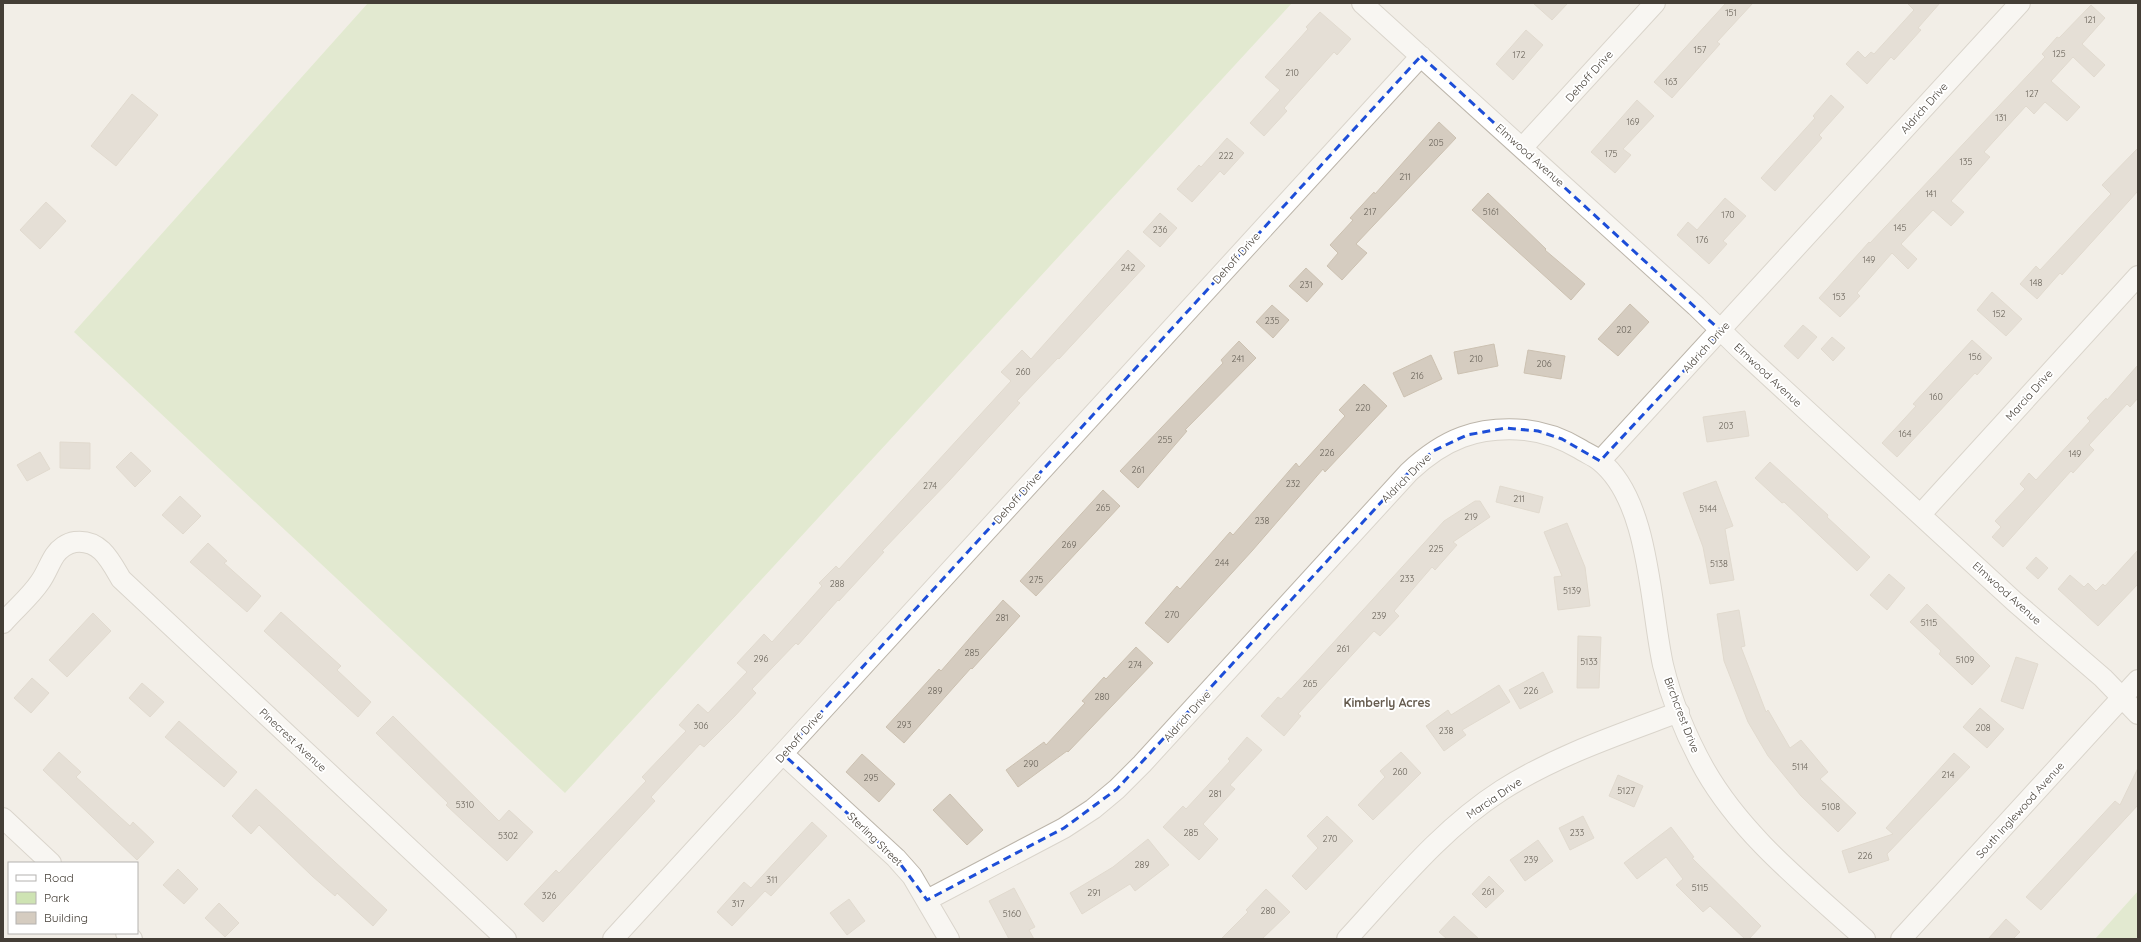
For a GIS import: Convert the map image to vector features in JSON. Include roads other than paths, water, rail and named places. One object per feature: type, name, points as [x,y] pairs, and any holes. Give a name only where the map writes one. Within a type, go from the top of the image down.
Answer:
[{"type":"street","name":"Elmwood Avenue","points":[[1362,3],[2122,697],[2138,714]]},
{"type":"street","name":"Dehoff Drive","points":[[1522,148],[1655,3]]},
{"type":"street","name":"Aldrich Drive","points":[[927,900],[1064,828],[1093,809],[1117,789],[1142,764],[1409,472],[1433,451],[1467,435],[1506,428],[1538,431],[1562,439],[1600,461],[1721,331],[2020,3]]},
{"type":"street","name":"Dehoff Drive","points":[[613,939],[1421,56]]},
{"type":"street","name":"Marcia Drive","points":[[1921,514],[2138,276]]},
{"type":"street","name":"Birchcrest Drive","points":[[1600,461],[1620,485],[1638,525],[1663,664],[1687,735],[1705,770],[1743,824],[1772,855],[1865,939]]},
{"type":"street","name":"Pinecrest Avenue","points":[[3,622],[38,586],[55,555],[64,546],[72,542],[83,541],[96,545],[102,550],[121,578],[506,939]]},
{"type":"street","name":"South Inglewood Avenue","points":[[1901,939],[2138,680]]},
{"type":"street","name":"Marcia Drive","points":[[1348,939],[1422,857],[1460,822],[1501,791],[1546,765],[1594,744],[1679,712]]},
{"type":"street","name":"Sterling Street","points":[[783,754],[896,858],[912,876],[949,939]]},
{"type":"street","points":[[3,818],[50,862]]},
{"type":"district","name":"Kimberly Acres","points":[[1387,703]]}]
